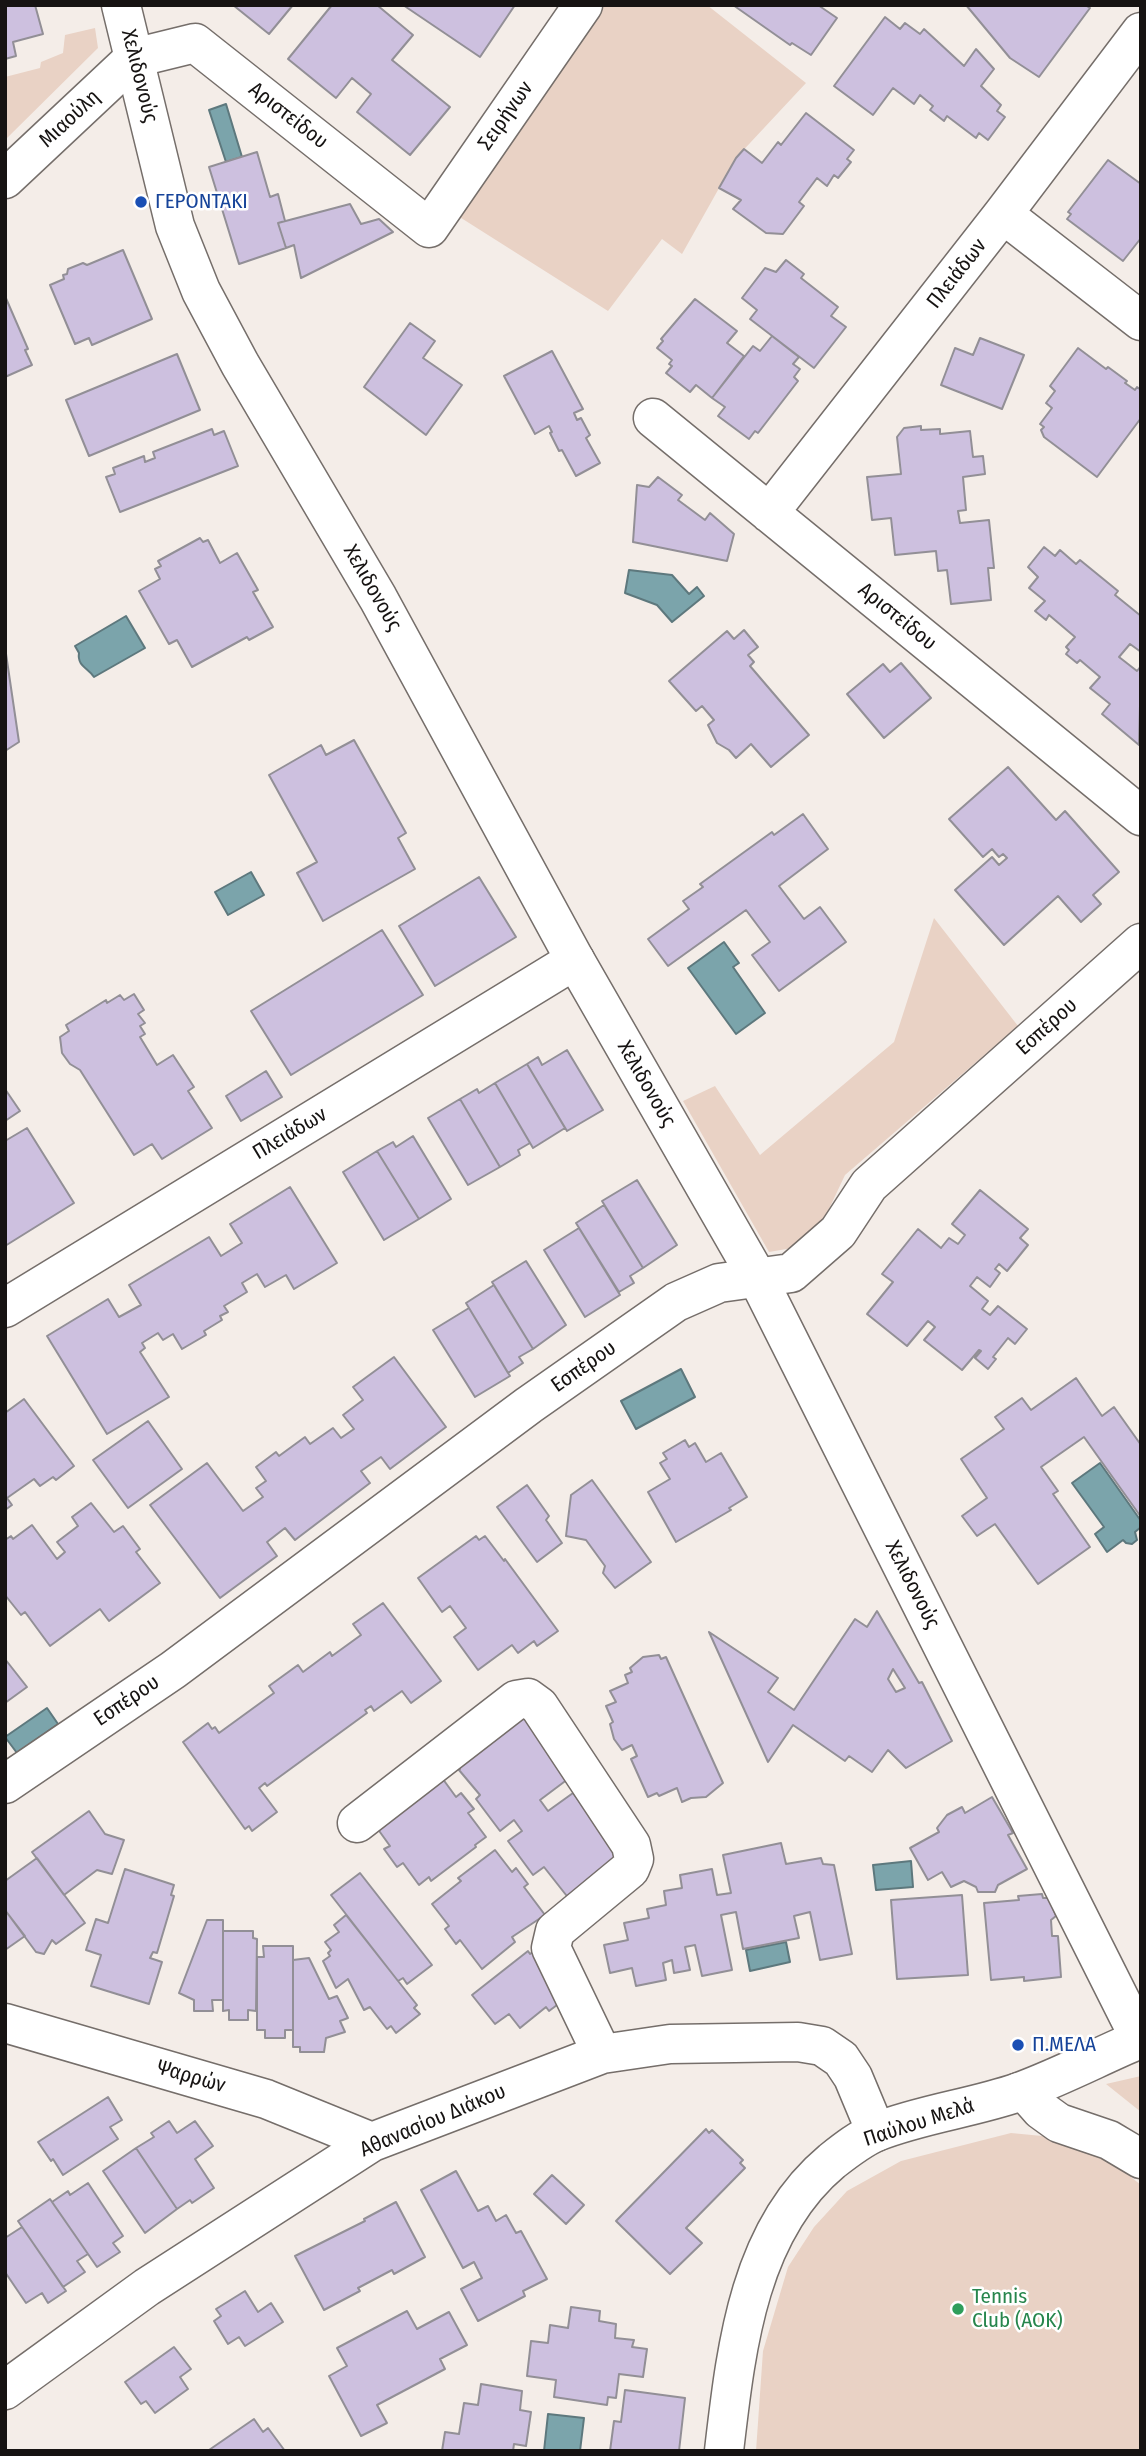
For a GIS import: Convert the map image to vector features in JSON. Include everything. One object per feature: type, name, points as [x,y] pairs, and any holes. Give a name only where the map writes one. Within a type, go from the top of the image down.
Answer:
[{"type":"street","name":"Χελιδονούς","points":[[121,5],[175,226],[201,291],[240,364],[378,598],[575,960],[757,1277],[1141,2039],[1019,2091]]},
{"type":"street","name":"Σειρήνων","points":[[429,228],[583,5]]},
{"type":"street","name":"Πλειάδων","points":[[769,513],[1003,214],[1141,32]]},
{"type":"street","name":"Αριστείδου","points":[[135,58],[195,43],[429,228]]},
{"type":"street","name":"Μιαούλη","points":[[5,179],[135,58]]},
{"type":"street","points":[[1003,214],[1141,321]]},
{"type":"street","name":"Αριστείδου","points":[[653,418],[1141,816]]},
{"type":"street","name":"Εσπέρου","points":[[5,1784],[173,1670],[529,1405],[676,1302],[719,1283],[791,1273],[838,1232],[869,1185],[1141,943]]},
{"type":"street","name":"Πλειάδων","points":[[5,1307],[575,960]]},
{"type":"street","points":[[357,1823],[516,1700],[528,1698],[539,1706],[631,1845],[634,1859],[630,1870],[555,1931],[551,1948],[603,2054]]},
{"type":"street","name":"Ψαρρών","points":[[5,2023],[266,2099],[372,2142]]},
{"type":"street","name":"Αθανασίου Διάκου","points":[[5,2390],[147,2287],[372,2142],[603,2054],[670,2044],[798,2042],[822,2046],[841,2059],[853,2077],[876,2132]]},
{"type":"street","points":[[1019,2091],[1026,2093],[1041,2110],[1059,2123],[1109,2140],[1141,2159]]},
{"type":"street","name":"Παύλου Μελά","points":[[724,2451],[744,2316],[771,2240],[793,2202],[818,2173],[849,2147],[876,2132],[1019,2091]]},
{"type":"shaded area","points":[[605,5],[707,5],[806,83],[736,158],[682,254],[662,239],[608,311],[458,216]]},
{"type":"shaded area","points":[[95,28],[98,48],[5,140],[5,77],[40,68],[41,62],[63,53],[65,35]]},
{"type":"shaded area","points":[[934,918],[1018,1026],[845,1175],[820,1228],[792,1248],[769,1252],[683,1101],[715,1086],[760,1155],[894,1042]]},
{"type":"shaded area","points":[[1141,2076],[1141,2112],[1106,2084]]},
{"type":"shaded area","name":"Tennis Club (AOK)","points":[[1011,2133],[1063,2138],[1093,2147],[1141,2185],[1141,2451],[756,2451],[763,2351],[788,2267],[814,2227],[847,2191],[901,2161]]},
{"type":"water","points":[[226,104],[242,157],[226,162],[209,110]]},
{"type":"water","points":[[629,570],[672,575],[689,594],[697,587],[704,596],[672,622],[657,605],[625,593]]},
{"type":"water","points":[[126,616],[145,648],[94,677],[81,664],[75,646]]},
{"type":"water","points":[[251,872],[264,895],[228,915],[215,892]]},
{"type":"water","points":[[724,942],[739,963],[733,967],[765,1013],[736,1034],[688,968]]},
{"type":"water","points":[[681,1369],[695,1397],[636,1429],[621,1401]]},
{"type":"water","points":[[1100,1463],[1141,1521],[1141,1527],[1135,1532],[1137,1540],[1132,1544],[1123,1540],[1107,1552],[1095,1534],[1104,1527],[1072,1483]]},
{"type":"water","points":[[47,1708],[58,1724],[17,1753],[5,1737]]},
{"type":"water","points":[[911,1861],[913,1887],[876,1890],[873,1865]]},
{"type":"water","points":[[786,1942],[790,1962],[750,1971],[746,1950]]},
{"type":"water","points":[[548,2414],[584,2418],[580,2451],[544,2451]]},
{"type":"building","points":[[5,5],[35,5],[43,34],[13,42],[16,56],[5,59]]},
{"type":"building","points":[[233,5],[293,5],[269,34]]},
{"type":"building","points":[[332,5],[377,5],[413,35],[392,60],[450,107],[410,155],[357,112],[371,94],[352,78],[336,98],[288,59]]},
{"type":"building","points":[[403,5],[515,5],[480,57]]},
{"type":"building","points":[[733,5],[818,5],[837,18],[811,55],[792,43],[790,45]]},
{"type":"building","points":[[966,5],[1085,5],[1090,8],[1039,77],[1010,58]]},
{"type":"building","points":[[885,17],[900,29],[905,23],[920,34],[924,29],[964,66],[976,49],[994,69],[981,86],[1001,105],[997,111],[1005,117],[988,140],[979,133],[976,138],[947,116],[944,121],[930,110],[933,106],[920,95],[914,104],[893,88],[873,115],[834,86]]},
{"type":"building","points":[[806,113],[854,150],[847,159],[851,162],[838,178],[834,175],[827,186],[817,178],[799,202],[804,206],[783,234],[766,233],[733,209],[741,200],[719,188],[744,149],[762,163],[778,142],[781,145]]},
{"type":"building","points":[[257,152],[270,197],[278,194],[285,221],[278,223],[286,248],[239,264],[209,167]]},
{"type":"building","points":[[1108,160],[1141,184],[1141,238],[1123,261],[1067,219],[1071,214],[1068,212]]},
{"type":"building","points":[[350,204],[361,224],[379,219],[393,232],[301,278],[294,245],[286,248],[278,223]]},
{"type":"building","points":[[123,250],[152,319],[92,345],[89,338],[75,344],[50,285],[64,279],[63,275],[67,274],[68,269],[83,263],[87,265]]},
{"type":"building","points":[[786,260],[804,274],[801,278],[838,307],[831,316],[846,327],[814,368],[750,319],[757,310],[742,298],[765,268],[776,272]]},
{"type":"building","points":[[5,296],[28,349],[25,350],[32,365],[5,377]]},
{"type":"building","points":[[695,299],[737,331],[727,343],[744,356],[712,398],[696,385],[690,392],[666,373],[672,366],[669,364],[672,360],[657,348],[663,341],[661,339]]},
{"type":"building","points":[[410,323],[435,341],[423,358],[462,385],[426,435],[364,387]]},
{"type":"building","points":[[772,336],[799,357],[793,364],[800,369],[794,377],[798,381],[758,433],[755,431],[749,439],[718,416],[725,407],[712,398],[753,346],[760,351]]},
{"type":"building","points":[[980,338],[1024,355],[1002,409],[941,385],[955,348],[973,355]]},
{"type":"building","points":[[1078,348],[1127,381],[1125,383],[1135,390],[1137,387],[1141,390],[1141,418],[1097,477],[1044,437],[1041,430],[1044,427],[1040,424],[1052,408],[1046,403],[1055,391],[1050,386]]},
{"type":"building","points":[[552,351],[583,409],[574,413],[577,420],[581,418],[590,435],[586,438],[600,463],[576,476],[562,450],[559,451],[549,426],[535,434],[504,376]]},
{"type":"building","points":[[177,354],[200,410],[89,456],[66,400]]},
{"type":"building","points":[[921,426],[921,430],[940,429],[940,434],[970,431],[973,457],[983,456],[985,474],[963,477],[966,510],[958,511],[960,523],[989,520],[994,568],[988,568],[991,600],[951,604],[947,570],[938,571],[936,551],[895,555],[891,518],[872,520],[867,477],[901,474],[897,437],[904,428]]},
{"type":"building","points":[[212,429],[214,435],[224,431],[238,466],[120,512],[106,477],[115,474],[113,468],[144,456],[145,462],[155,458],[153,452]]},
{"type":"building","points":[[658,477],[682,495],[678,500],[705,520],[710,513],[734,534],[727,561],[633,542],[637,485],[649,487]]},
{"type":"building","points":[[200,538],[203,542],[208,540],[220,563],[237,553],[258,590],[253,592],[273,627],[249,640],[247,637],[192,667],[177,640],[169,644],[139,591],[160,579],[155,569],[161,566],[158,561]]},
{"type":"building","points":[[1044,547],[1055,556],[1060,550],[1076,564],[1080,560],[1118,591],[1115,595],[1141,616],[1141,652],[1130,644],[1119,657],[1137,671],[1141,666],[1139,745],[1102,714],[1110,704],[1090,688],[1100,677],[1080,660],[1077,663],[1066,654],[1069,650],[1066,647],[1075,637],[1049,615],[1046,620],[1035,611],[1045,601],[1029,588],[1038,577],[1028,567]]},
{"type":"building","points":[[744,630],[758,647],[748,655],[754,662],[750,666],[809,735],[771,767],[751,744],[736,758],[717,743],[708,725],[714,720],[702,706],[696,711],[669,681],[727,631],[734,639]]},
{"type":"building","points":[[5,647],[19,742],[5,751]]},
{"type":"building","points":[[901,663],[931,698],[884,738],[847,694],[883,664],[890,672]]},
{"type":"building","points":[[354,740],[406,833],[398,838],[415,869],[323,921],[297,873],[317,862],[269,775],[321,745],[326,755]]},
{"type":"building","points":[[1008,767],[1056,820],[1065,811],[1119,872],[1093,895],[1101,904],[1081,922],[1058,896],[1004,945],[955,890],[992,857],[999,865],[1007,858],[1003,854],[999,857],[992,849],[983,857],[949,819]]},
{"type":"building","points":[[803,814],[828,849],[779,886],[804,919],[820,907],[846,942],[779,991],[752,955],[770,942],[746,910],[668,966],[648,939],[689,909],[683,901],[703,887],[700,884],[772,832],[774,835]]},
{"type":"building","points":[[479,877],[516,937],[435,986],[399,926]]},
{"type":"building","points":[[382,930],[423,995],[291,1075],[251,1011]]},
{"type":"building","points":[[134,994],[144,1010],[138,1014],[145,1023],[140,1026],[145,1034],[140,1037],[157,1065],[173,1055],[194,1087],[188,1091],[212,1128],[162,1159],[152,1144],[134,1155],[80,1070],[70,1064],[62,1053],[60,1037],[69,1031],[66,1025],[106,1000],[107,1003],[120,995],[124,1000]]},
{"type":"building","points":[[567,1050],[603,1110],[567,1131],[527,1064],[538,1057],[542,1065]]},
{"type":"building","points":[[527,1064],[565,1128],[533,1148],[495,1083]]},
{"type":"building","points":[[266,1071],[282,1097],[241,1121],[226,1096]]},
{"type":"building","points":[[495,1083],[530,1143],[518,1150],[520,1155],[500,1167],[460,1099],[477,1089],[479,1093]]},
{"type":"building","points":[[5,1089],[20,1111],[5,1121]]},
{"type":"building","points":[[460,1099],[500,1167],[468,1185],[428,1118]]},
{"type":"building","points":[[27,1128],[74,1203],[5,1246],[5,1141]]},
{"type":"building","points":[[413,1136],[451,1199],[419,1219],[377,1151],[393,1142],[396,1147]]},
{"type":"building","points":[[377,1151],[419,1219],[384,1240],[343,1172]]},
{"type":"building","points":[[637,1180],[677,1245],[643,1268],[602,1201]]},
{"type":"building","points":[[290,1187],[337,1263],[294,1289],[286,1275],[265,1287],[257,1274],[242,1283],[247,1292],[224,1306],[228,1312],[220,1316],[222,1320],[204,1331],[206,1335],[182,1349],[173,1334],[163,1340],[158,1333],[142,1343],[145,1348],[140,1352],[169,1397],[107,1434],[47,1336],[108,1299],[119,1317],[141,1305],[129,1285],[209,1237],[221,1256],[242,1243],[230,1224]]},
{"type":"building","points":[[980,1190],[1028,1229],[1020,1238],[1028,1245],[1007,1271],[999,1264],[995,1269],[1000,1273],[990,1287],[977,1277],[970,1286],[988,1301],[982,1309],[990,1315],[998,1306],[1027,1329],[1015,1344],[1008,1338],[993,1357],[996,1359],[988,1369],[975,1358],[981,1351],[979,1350],[962,1370],[924,1340],[935,1327],[928,1321],[907,1346],[867,1314],[893,1282],[882,1274],[918,1229],[941,1248],[949,1238],[958,1244],[965,1235],[952,1224]]},
{"type":"building","points":[[604,1205],[643,1268],[630,1276],[634,1283],[619,1292],[576,1223]]},
{"type":"building","points":[[579,1228],[620,1295],[585,1317],[544,1250]]},
{"type":"building","points":[[526,1261],[566,1325],[533,1349],[492,1282]]},
{"type":"building","points":[[494,1285],[533,1349],[519,1357],[523,1363],[508,1373],[466,1303]]},
{"type":"building","points":[[469,1308],[510,1376],[475,1397],[433,1330]]},
{"type":"building","points":[[394,1357],[446,1427],[390,1469],[381,1457],[361,1471],[370,1483],[295,1540],[285,1528],[267,1542],[277,1556],[220,1598],[150,1505],[207,1463],[243,1511],[263,1497],[256,1488],[266,1481],[256,1467],[276,1452],[279,1456],[305,1437],[310,1444],[333,1428],[341,1438],[354,1429],[343,1415],[363,1400],[353,1387]]},
{"type":"building","points":[[1076,1378],[1102,1416],[1114,1407],[1141,1445],[1141,1517],[1084,1437],[1041,1467],[1058,1491],[1053,1494],[1090,1547],[1038,1584],[995,1524],[977,1536],[962,1516],[987,1498],[961,1459],[1004,1429],[995,1417],[1022,1398],[1031,1410]]},
{"type":"building","points":[[24,1399],[74,1466],[56,1480],[53,1477],[40,1486],[34,1479],[7,1498],[12,1505],[5,1510],[5,1413]]},
{"type":"building","points":[[148,1421],[182,1469],[128,1508],[93,1460]]},
{"type":"building","points":[[685,1440],[689,1447],[695,1443],[706,1462],[721,1453],[747,1497],[729,1508],[731,1510],[676,1542],[648,1492],[670,1479],[660,1463],[667,1459],[663,1453]]},
{"type":"building","points":[[592,1480],[651,1562],[615,1588],[603,1573],[605,1566],[586,1540],[566,1536],[571,1495]]},
{"type":"building","points":[[527,1485],[549,1516],[546,1520],[562,1543],[537,1562],[497,1507]]},
{"type":"building","points":[[91,1503],[114,1532],[123,1526],[140,1549],[136,1552],[160,1583],[109,1621],[100,1609],[50,1646],[25,1612],[21,1615],[5,1595],[5,1540],[11,1536],[13,1539],[32,1525],[57,1559],[65,1552],[57,1542],[78,1526],[72,1517]]},
{"type":"building","points":[[476,1536],[479,1540],[485,1536],[504,1561],[505,1559],[558,1631],[537,1646],[534,1641],[518,1653],[512,1645],[478,1670],[454,1637],[466,1628],[450,1606],[442,1612],[418,1578]]},
{"type":"building","points":[[383,1603],[441,1681],[411,1703],[402,1691],[374,1711],[371,1706],[365,1710],[367,1713],[267,1786],[265,1783],[259,1788],[277,1812],[252,1831],[249,1826],[245,1829],[183,1742],[208,1723],[219,1733],[274,1693],[269,1686],[298,1665],[303,1672],[330,1652],[332,1656],[361,1635],[353,1624]]},
{"type":"building","points":[[877,1611],[919,1683],[922,1682],[952,1741],[906,1768],[888,1750],[872,1772],[849,1756],[845,1761],[793,1725],[768,1762],[709,1632],[778,1678],[768,1692],[794,1710],[855,1619],[867,1627]],"holes":[[[893,1669],[905,1688],[896,1692],[888,1679]]]},
{"type":"building","points":[[659,1655],[661,1659],[666,1657],[723,1783],[706,1797],[682,1802],[677,1788],[659,1796],[657,1793],[648,1797],[631,1759],[637,1756],[632,1745],[622,1750],[614,1739],[610,1724],[613,1722],[606,1706],[616,1702],[610,1691],[628,1683],[625,1675],[632,1672],[630,1668],[643,1657]]},
{"type":"building","points":[[5,1659],[27,1687],[5,1703]]},
{"type":"building","points":[[525,1714],[572,1776],[540,1800],[548,1811],[573,1793],[623,1860],[570,1900],[544,1867],[533,1875],[508,1841],[522,1831],[514,1820],[500,1831],[476,1799],[480,1795],[457,1764]]},
{"type":"building","points":[[437,1771],[456,1797],[461,1793],[474,1809],[468,1813],[486,1837],[431,1881],[429,1877],[419,1885],[403,1863],[397,1867],[384,1849],[390,1846],[372,1821]]},
{"type":"building","points":[[992,1797],[1013,1833],[1008,1835],[1027,1869],[998,1885],[995,1892],[978,1892],[976,1887],[964,1881],[951,1887],[942,1872],[928,1880],[910,1848],[939,1832],[937,1828],[947,1815],[962,1807],[965,1813]]},
{"type":"building","points":[[89,1811],[105,1834],[124,1840],[112,1874],[97,1870],[64,1895],[32,1852]]},
{"type":"building","points":[[781,1843],[786,1864],[821,1858],[823,1864],[834,1865],[852,1954],[820,1960],[810,1912],[794,1916],[799,1938],[743,1949],[736,1912],[721,1915],[732,1970],[702,1976],[695,1945],[685,1947],[690,1970],[674,1973],[672,1960],[663,1963],[666,1980],[636,1986],[632,1968],[610,1973],[604,1945],[628,1940],[624,1923],[649,1918],[647,1909],[666,1905],[664,1891],[682,1888],[680,1875],[712,1869],[717,1895],[731,1893],[723,1855]]},
{"type":"building","points":[[495,1850],[512,1872],[516,1868],[528,1884],[524,1887],[545,1915],[512,1937],[515,1942],[482,1969],[460,1940],[456,1944],[445,1929],[449,1926],[432,1904],[461,1881],[458,1878]]},
{"type":"building","points":[[37,1858],[85,1923],[56,1944],[52,1940],[44,1954],[36,1952],[5,1910],[5,1881]]},
{"type":"building","points":[[125,1869],[174,1885],[171,1895],[174,1896],[157,1953],[153,1952],[150,1958],[162,1962],[149,2004],[91,1986],[101,1955],[86,1950],[96,1919],[108,1923]]},
{"type":"building","points":[[360,1873],[432,1965],[407,1984],[403,1978],[398,1981],[331,1895]]},
{"type":"building","points":[[1042,1894],[1043,1898],[1049,1898],[1056,1916],[1051,1920],[1052,1936],[1058,1936],[1061,1977],[1024,1981],[1024,1977],[991,1980],[984,1903],[1019,1900],[1018,1896]]},
{"type":"building","points":[[962,1895],[968,1975],[897,1979],[891,1900]]},
{"type":"building","points":[[5,1910],[25,1936],[5,1950]]},
{"type":"building","points":[[346,1915],[417,2005],[414,2008],[420,2014],[396,2033],[391,2026],[387,2029],[370,2007],[364,2010],[348,1979],[336,1988],[323,1961],[330,1956],[328,1953],[331,1950],[325,1942],[339,1932],[334,1925]]},
{"type":"building","points":[[207,1920],[223,1920],[223,2000],[212,2000],[213,2011],[194,2011],[194,2000],[179,1993]]},
{"type":"building","points":[[223,1931],[253,1931],[253,1938],[257,1939],[256,2011],[248,2010],[248,2020],[229,2020],[229,2010],[223,2011]]},
{"type":"building","points":[[263,1946],[293,1946],[293,2030],[285,2030],[285,2038],[265,2038],[265,2030],[257,2030],[257,1957],[264,1957]]},
{"type":"building","points":[[528,1951],[530,1954],[534,1951],[565,1999],[549,2011],[546,2007],[520,2028],[509,2014],[495,2024],[472,1995]]},
{"type":"building","points":[[309,1958],[329,1999],[337,1996],[348,2018],[340,2021],[345,2032],[326,2038],[324,2052],[300,2052],[300,2047],[293,2047],[293,1960]]},
{"type":"building","points":[[108,2097],[122,2120],[110,2127],[118,2139],[63,2175],[38,2142]]},
{"type":"building","points":[[169,2121],[177,2133],[195,2121],[213,2146],[195,2159],[214,2188],[192,2203],[190,2200],[177,2209],[136,2148],[154,2137],[151,2133]]},
{"type":"building","points":[[706,2129],[709,2133],[712,2130],[743,2160],[740,2163],[745,2168],[686,2228],[702,2243],[670,2274],[616,2221]]},
{"type":"building","points":[[136,2148],[177,2209],[145,2233],[103,2171]]},
{"type":"building","points":[[456,2171],[478,2211],[488,2206],[496,2221],[506,2215],[516,2233],[521,2231],[547,2279],[523,2291],[525,2296],[478,2321],[461,2289],[482,2278],[474,2262],[463,2268],[421,2190]]},
{"type":"building","points":[[552,2175],[584,2205],[566,2224],[534,2194]]},
{"type":"building","points":[[88,2183],[123,2236],[113,2243],[120,2252],[97,2267],[52,2202],[68,2191],[70,2195]]},
{"type":"building","points":[[50,2199],[88,2254],[77,2261],[85,2272],[63,2287],[18,2221]]},
{"type":"building","points":[[396,2202],[425,2257],[394,2274],[392,2270],[324,2310],[295,2256],[365,2221],[364,2219]]},
{"type":"building","points":[[22,2227],[66,2291],[48,2303],[42,2293],[26,2303],[5,2272],[5,2238]]},
{"type":"building","points":[[245,2291],[258,2312],[271,2303],[283,2322],[245,2346],[239,2337],[228,2344],[214,2321],[221,2316],[216,2309]]},
{"type":"building","points":[[571,2307],[600,2311],[599,2321],[616,2324],[615,2338],[634,2340],[632,2347],[647,2349],[643,2377],[619,2374],[616,2398],[608,2397],[607,2405],[554,2397],[556,2380],[527,2376],[531,2341],[548,2343],[550,2325],[568,2328]]},
{"type":"building","points":[[407,2311],[417,2329],[449,2312],[467,2345],[440,2359],[445,2369],[377,2405],[387,2423],[361,2436],[329,2376],[347,2366],[337,2348]]},
{"type":"building","points":[[174,2347],[191,2369],[180,2377],[188,2389],[155,2413],[146,2401],[141,2404],[125,2382]]},
{"type":"building","points":[[481,2384],[522,2391],[520,2410],[531,2412],[526,2446],[514,2444],[513,2451],[442,2451],[445,2432],[459,2434],[464,2403],[478,2405]]},
{"type":"building","points":[[625,2390],[685,2398],[679,2451],[610,2451],[614,2421],[621,2422]]},
{"type":"building","points":[[254,2419],[263,2432],[268,2428],[285,2451],[209,2450]]},
{"type":"place","name":"ΓΕΡΟΝΤΑΚΙ","points":[[141,202]]},
{"type":"place","name":"Π.ΜΕΛΑ","points":[[1018,2045]]},
{"type":"place","name":"Tennis Club (AOK)","points":[[958,2309]]}]
